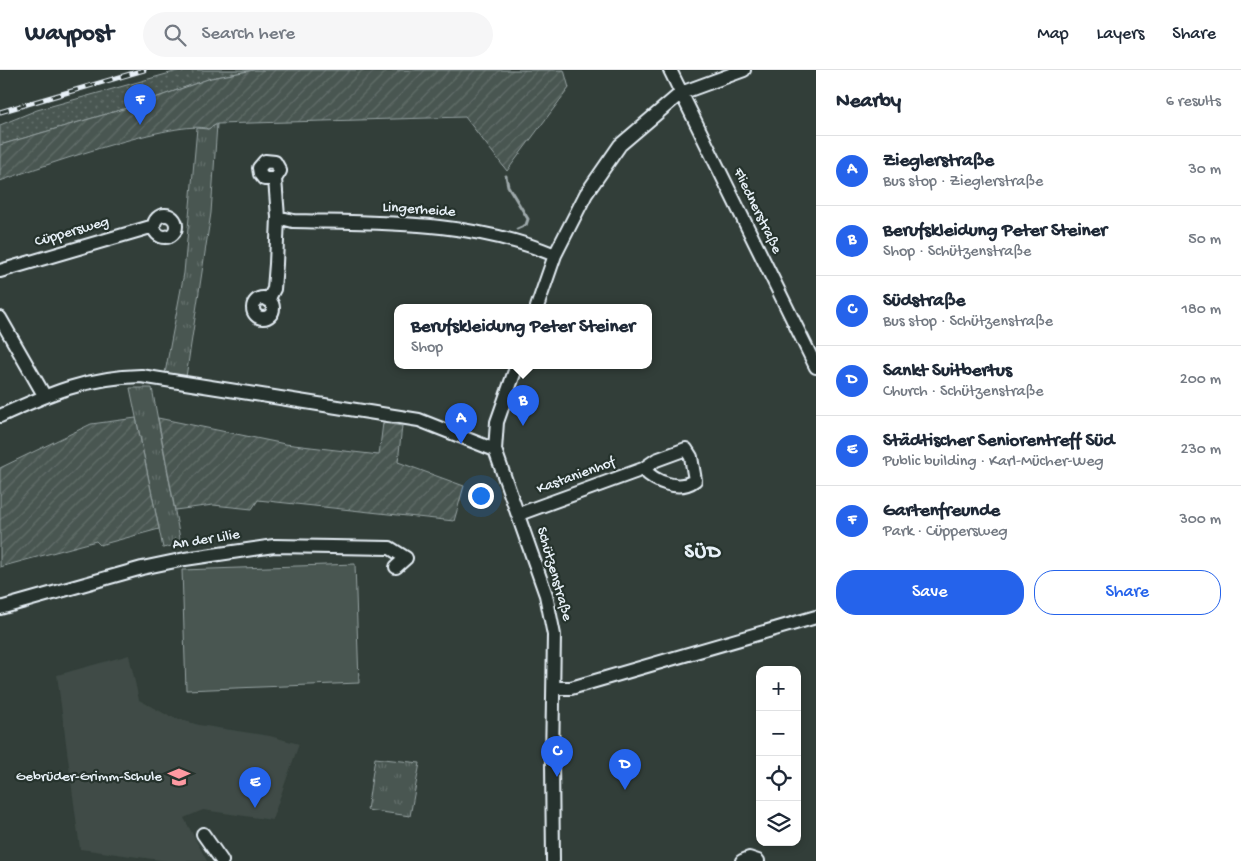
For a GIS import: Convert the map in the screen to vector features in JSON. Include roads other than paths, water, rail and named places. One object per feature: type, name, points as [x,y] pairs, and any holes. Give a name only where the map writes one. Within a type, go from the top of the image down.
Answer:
[{"type":"street","name":"Fliednerstraße","points":[[670,70],[816,367]]},
{"type":"street","points":[[538,304],[554,255],[586,194],[620,145],[681,93],[744,70]]},
{"type":"street","points":[[268,300],[274,290],[278,217],[275,179]]},
{"type":"street","name":"Lingerheide","points":[[278,217],[294,221],[452,227],[499,236],[554,255]]},
{"type":"street","name":"Cüppersweg","points":[[0,271],[154,226]]},
{"type":"street","points":[[0,318],[44,395]]},
{"type":"street","name":"Schützenstraße","points":[[516,369],[497,422],[496,450],[546,595],[554,635],[553,861]]},
{"type":"street","points":[[0,416],[44,395],[101,378],[141,376],[419,420],[496,450]]},
{"type":"street","name":"Kastanienhof","points":[[519,514],[643,469]]},
{"type":"street","name":"An der Lilie","points":[[0,608],[170,562],[274,546],[390,548],[406,558],[396,566]]},
{"type":"street","points":[[554,688],[571,688],[816,617]]},
{"type":"street","points":[[203,834],[222,861]]},
{"type":"street","points":[[742,861],[749,858],[758,861]]},
{"type":"waterway","points":[[506,176],[508,186],[528,219],[526,225],[517,229]]},
{"type":"railway","points":[[0,112],[144,70]]},
{"type":"place","name":"Gartenfreunde","points":[[140,125]]},
{"type":"place","name":"Berufskleidung Peter Steiner","points":[[523,426]]},
{"type":"place","name":"Zieglerstraße","points":[[461,444]]},
{"type":"place","name":"Gebrüder-Grimm-Schule","points":[[179,777]]},
{"type":"place","name":"Südstraße","points":[[557,777]]},
{"type":"place","name":"Sankt Suitbertus","points":[[625,790]]},
{"type":"place","name":"Städtischer Seniorentreff Süd","points":[[255,808]]},
{"type":"district","name":"SÜD","points":[[703,553]]}]
